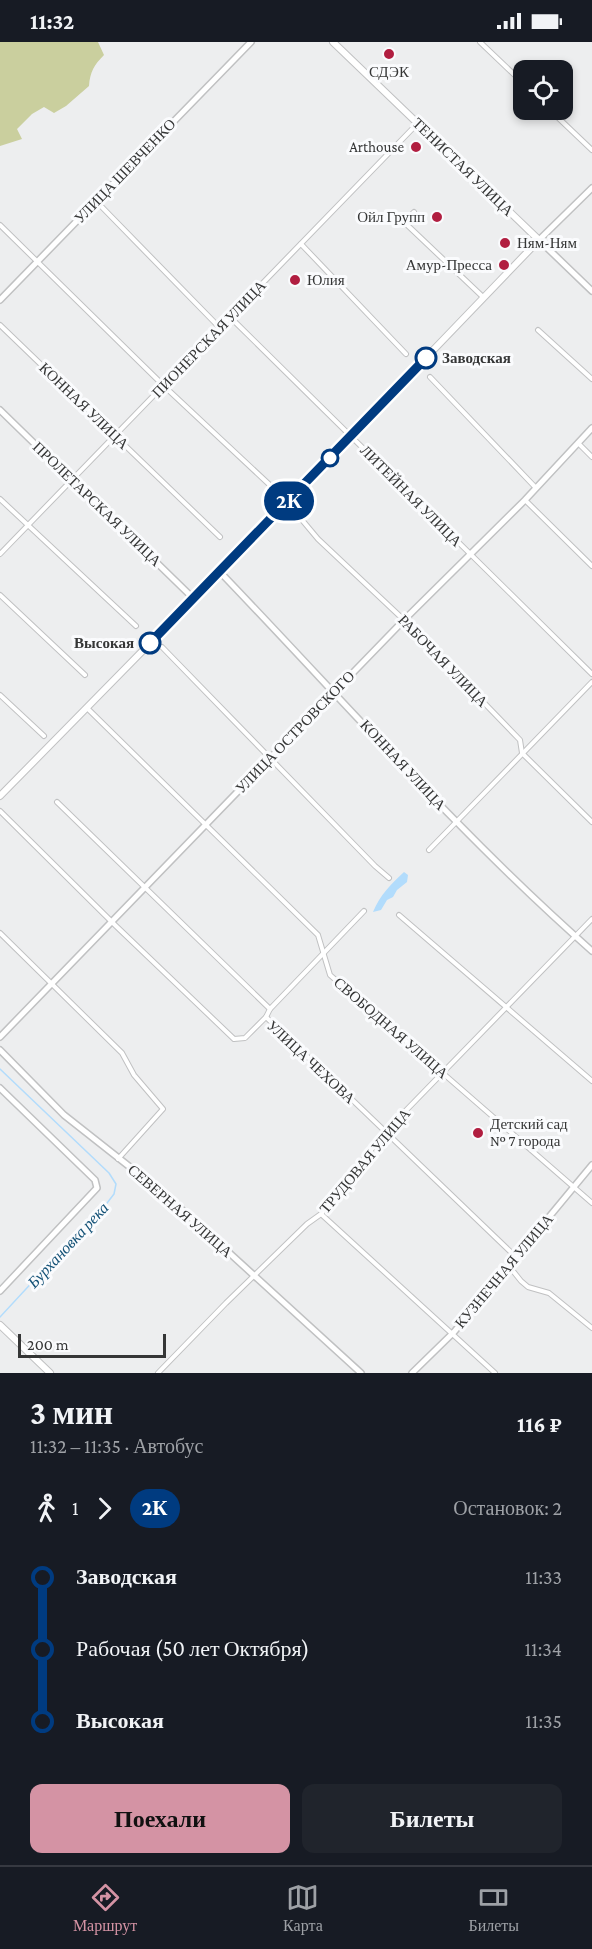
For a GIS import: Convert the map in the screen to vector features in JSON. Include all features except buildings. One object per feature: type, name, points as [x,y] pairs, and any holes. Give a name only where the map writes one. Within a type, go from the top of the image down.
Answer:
[{"type":"main road","name":"ТЕНИСТАЯ УЛИЦА","points":[[333,42],[539,240]]},
{"type":"main road","points":[[0,796],[194,599],[539,240]]},
{"type":"main road","points":[[0,1326],[50,1373]]},
{"type":"street","name":"УЛИЦА ШЕВЧЕНКО","points":[[0,300],[250,42]]},
{"type":"street","points":[[480,42],[513,74]]},
{"type":"street","points":[[560,120],[592,150]]},
{"type":"street","name":"ПИОНЕРСКАЯ УЛИЦА","points":[[0,554],[418,124]]},
{"type":"street","points":[[539,240],[592,188]]},
{"type":"street","points":[[97,202],[220,328]]},
{"type":"street","points":[[414,212],[404,222],[484,298]]},
{"type":"street","points":[[0,225],[164,386],[272,487]]},
{"type":"street","name":"ТЕНИСТАЯ УЛИЦА","points":[[539,240],[592,291]]},
{"type":"street","points":[[301,244],[406,354]]},
{"type":"street","name":"ЛИТЕЙНАЯ УЛИЦА","points":[[230,317],[592,674]]},
{"type":"street","name":"КОННАЯ УЛИЦА","points":[[0,325],[220,537]]},
{"type":"street","points":[[538,330],[592,379]]},
{"type":"street","points":[[430,377],[536,488]]},
{"type":"street","name":"ПРОЛЕТАРСКАЯ УЛИЦА","points":[[0,410],[194,599]]},
{"type":"street","name":"УЛИЦА ОСТРОВСКОГО","points":[[0,1037],[204,824],[525,500],[592,428]]},
{"type":"street","points":[[578,443],[592,457]]},
{"type":"street","points":[[0,499],[136,626]]},
{"type":"street","points":[[525,500],[592,566]]},
{"type":"street","name":"РАБОЧАЯ УЛИЦА","points":[[287,502],[318,539],[404,620],[520,740],[522,753],[592,822]]},
{"type":"street","name":"КОННАЯ УЛИЦА","points":[[220,572],[507,874],[592,951]]},
{"type":"street","points":[[0,595],[85,675]]},
{"type":"street","points":[[162,647],[388,878]]},
{"type":"street","points":[[429,850],[592,682]]},
{"type":"street","points":[[0,694],[44,736]]},
{"type":"street","name":"СВОБОДНАЯ УЛИЦА","points":[[87,708],[318,935],[330,975],[592,1203]]},
{"type":"street","points":[[57,802],[270,1009]]},
{"type":"street","name":"УЛИЦА ЧЕХОВА","points":[[0,811],[234,1039],[245,1038],[266,1017],[517,1257]]},
{"type":"street","points":[[266,1017],[270,1009],[363,911]]},
{"type":"street","points":[[399,915],[592,1081]]},
{"type":"street","name":"ТРУДОВАЯ УЛИЦА","points":[[158,1373],[254,1275],[307,1224],[321,1214],[386,1132],[592,919]]},
{"type":"street","points":[[0,933],[122,1053],[134,1075],[162,1109],[118,1159]]},
{"type":"street","name":"СЕВЕРНАЯ УЛИЦА","points":[[0,1050],[64,1115],[168,1197],[361,1373]]},
{"type":"street","points":[[0,1088],[95,1180],[98,1188],[0,1291]]},
{"type":"street","name":"КУЗНЕЧНАЯ УЛИЦА","points":[[412,1373],[452,1333],[592,1165]]},
{"type":"street","points":[[321,1214],[495,1373]]},
{"type":"street","points":[[509,1266],[528,1287],[549,1293],[592,1328]]},
{"type":"green space","points":[[0,42],[98,42],[104,55],[93,69],[89,86],[54,113],[44,107],[32,114],[17,129],[22,139],[0,146]]},
{"type":"water","points":[[404,872],[408,875],[407,882],[387,900],[381,910],[373,912],[386,890]]},
{"type":"waterway","name":"Бурхановка река","points":[[0,1069],[109,1173],[116,1184],[114,1194],[94,1220],[0,1317]]},
{"type":"bus line","name":"2К","points":[[150,643],[426,358]]},
{"type":"place","name":"СДЭК","points":[[389,54]]},
{"type":"place","name":"Arthouse","points":[[416,147]]},
{"type":"place","name":"Ойл Групп","points":[[437,217]]},
{"type":"place","name":"Ням-Ням","points":[[505,243]]},
{"type":"place","name":"Амур-Пресса","points":[[504,265]]},
{"type":"place","name":"Юлия","points":[[295,280]]},
{"type":"place","name":"Заводская","points":[[426,358]]},
{"type":"place","name":"Высокая","points":[[150,643]]},
{"type":"place","name":"Детский сад № 7 города","points":[[478,1133]]}]
